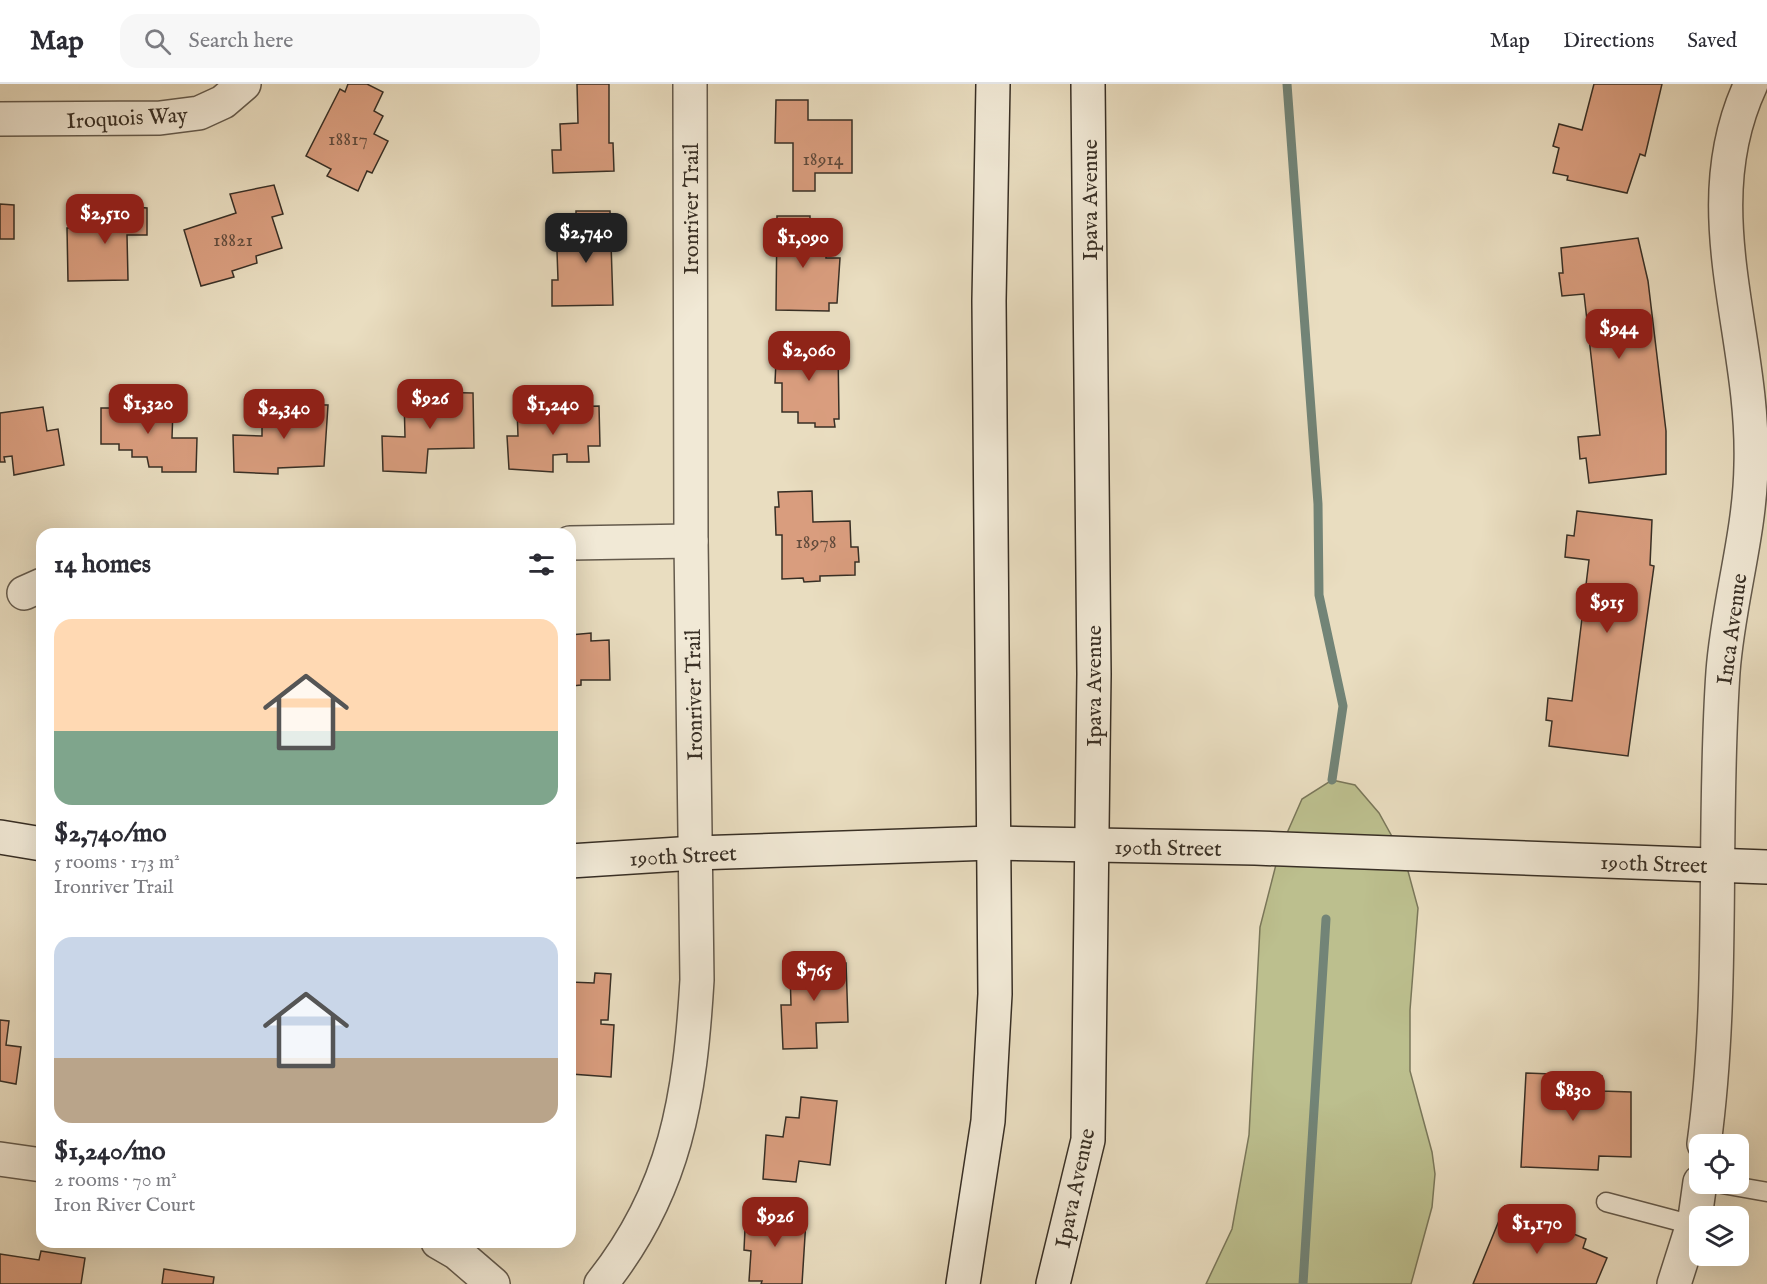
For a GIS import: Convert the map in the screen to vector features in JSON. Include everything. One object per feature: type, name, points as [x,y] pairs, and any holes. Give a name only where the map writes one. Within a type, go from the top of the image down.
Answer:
[{"type":"street","name":"Iroquois Way","points":[[0,119],[160,118],[198,113],[223,102],[244,84]]},
{"type":"street","name":"Ironriver Trail","points":[[601,1284],[640,1230],[669,1163],[680,1123],[694,1037],[697,980],[691,541],[690,84]]},
{"type":"street","points":[[963,1284],[988,1121],[995,994],[989,301],[993,84]]},
{"type":"street","name":"Ipava Avenue","points":[[1053,1284],[1088,1140],[1094,674],[1088,84]]},
{"type":"street","name":"Inca Avenue","points":[[1705,1134],[1714,1072],[1723,669],[1749,504],[1752,465],[1751,426],[1726,235],[1724,189],[1730,144],[1741,105],[1751,84]]},
{"type":"street","points":[[576,543],[691,541]]},
{"type":"street","points":[[0,837],[36,842]]},
{"type":"street","name":"190th Street","points":[[576,861],[695,853],[992,843],[1255,848],[1767,867]]},
{"type":"street","points":[[0,1159],[36,1164]]},
{"type":"street","points":[[1674,1284],[1689,1237]]},
{"type":"street","points":[[448,1248],[493,1284]]},
{"type":"lane","points":[[1749,1189],[1767,1192]]},
{"type":"lane","points":[[1606,1202],[1689,1224]]},
{"type":"green space","points":[[1332,780],[1355,785],[1379,813],[1405,860],[1418,908],[1410,1010],[1410,1071],[1432,1152],[1435,1174],[1432,1207],[1411,1284],[1206,1284],[1232,1229],[1249,1135],[1260,927],[1280,849],[1302,799]]},
{"type":"building","points":[[348,84],[367,84],[383,92],[374,111],[383,116],[374,134],[388,141],[372,173],[367,171],[358,191],[327,176],[331,169],[306,156],[340,89],[345,92]]},
{"type":"building","points":[[577,84],[609,84],[609,143],[613,143],[614,171],[553,173],[552,150],[561,150],[560,124],[578,123]]},
{"type":"building","points":[[1594,84],[1662,84],[1645,156],[1640,154],[1627,193],[1567,180],[1568,176],[1553,173],[1559,148],[1553,146],[1559,124],[1582,130]]},
{"type":"building","points":[[776,100],[808,100],[808,120],[852,120],[852,173],[815,173],[815,191],[793,191],[793,143],[775,143]]},
{"type":"building","points":[[274,185],[283,214],[272,217],[282,248],[256,256],[257,263],[232,271],[234,277],[201,286],[184,230],[236,213],[230,194]]},
{"type":"building","points":[[0,204],[14,205],[14,239],[0,239]]},
{"type":"building","points":[[105,205],[147,208],[147,235],[127,235],[128,280],[68,281],[67,228],[105,227]]},
{"type":"building","points":[[576,211],[610,211],[613,305],[552,306],[552,280],[558,280],[557,251],[576,248]]},
{"type":"building","points":[[777,216],[810,216],[810,247],[826,247],[826,258],[840,258],[837,303],[829,303],[829,311],[776,310]]},
{"type":"building","points":[[1638,238],[1648,281],[1666,431],[1666,474],[1589,483],[1586,458],[1580,459],[1578,437],[1600,435],[1584,294],[1562,296],[1559,273],[1563,273],[1561,248]]},
{"type":"building","points":[[777,339],[810,339],[810,349],[838,349],[839,419],[834,419],[835,427],[815,427],[815,423],[798,423],[798,412],[782,412],[782,383],[775,383]]},
{"type":"building","points":[[427,392],[473,393],[474,448],[428,449],[426,473],[383,471],[382,436],[405,437],[404,397],[427,396]]},
{"type":"building","points":[[126,394],[140,395],[141,399],[148,399],[148,408],[173,409],[172,438],[197,438],[196,472],[162,472],[162,467],[149,467],[147,457],[132,457],[132,450],[119,450],[119,444],[101,444],[101,408],[121,408],[121,400],[126,400]]},
{"type":"building","points":[[262,404],[328,405],[324,466],[278,468],[278,474],[234,472],[233,435],[262,436]]},
{"type":"building","points":[[599,406],[600,446],[588,446],[589,462],[567,462],[567,454],[553,455],[553,472],[509,469],[507,436],[518,436],[517,408]]},
{"type":"building","points":[[43,407],[47,431],[58,429],[64,465],[14,475],[12,456],[4,457],[5,462],[0,462],[0,413]]},
{"type":"building","points":[[812,491],[813,522],[850,521],[851,547],[858,547],[859,562],[855,562],[855,575],[820,576],[820,581],[804,582],[803,578],[782,579],[782,535],[776,535],[775,507],[779,507],[778,492]]},
{"type":"building","points":[[1577,511],[1652,520],[1650,565],[1654,566],[1628,756],[1549,746],[1552,721],[1546,720],[1548,698],[1572,701],[1589,560],[1565,557],[1567,535],[1574,536]]},
{"type":"building","points":[[591,633],[591,641],[609,640],[610,680],[581,680],[581,685],[576,686],[576,634]]},
{"type":"building","points":[[839,959],[839,963],[846,963],[848,1022],[816,1023],[817,1048],[783,1049],[781,1005],[791,1005],[790,971],[801,971],[801,963]]},
{"type":"building","points":[[595,973],[611,974],[608,1020],[601,1020],[601,1024],[614,1025],[611,1077],[576,1074],[576,982],[594,983]]},
{"type":"building","points":[[0,1020],[9,1021],[6,1045],[21,1047],[16,1084],[0,1081]]},
{"type":"building","points":[[1526,1073],[1602,1076],[1601,1091],[1631,1092],[1631,1157],[1599,1156],[1598,1170],[1521,1167]]},
{"type":"building","points":[[801,1097],[837,1101],[830,1165],[799,1161],[796,1182],[763,1179],[766,1135],[783,1137],[786,1117],[799,1118]]},
{"type":"building","points":[[1505,1206],[1586,1239],[1583,1248],[1607,1258],[1596,1284],[1473,1284]]},
{"type":"building","points":[[746,1207],[771,1209],[771,1218],[806,1220],[802,1284],[761,1284],[762,1281],[749,1281],[751,1251],[744,1250]]},
{"type":"building","points":[[41,1251],[85,1258],[81,1284],[0,1284],[0,1254],[39,1260]]},
{"type":"building","points":[[164,1269],[214,1277],[213,1284],[162,1284]]},
{"type":"waterway","points":[[1287,84],[1318,504],[1319,595],[1343,706],[1332,780]]},
{"type":"waterway","points":[[1303,1284],[1326,919]]}]
